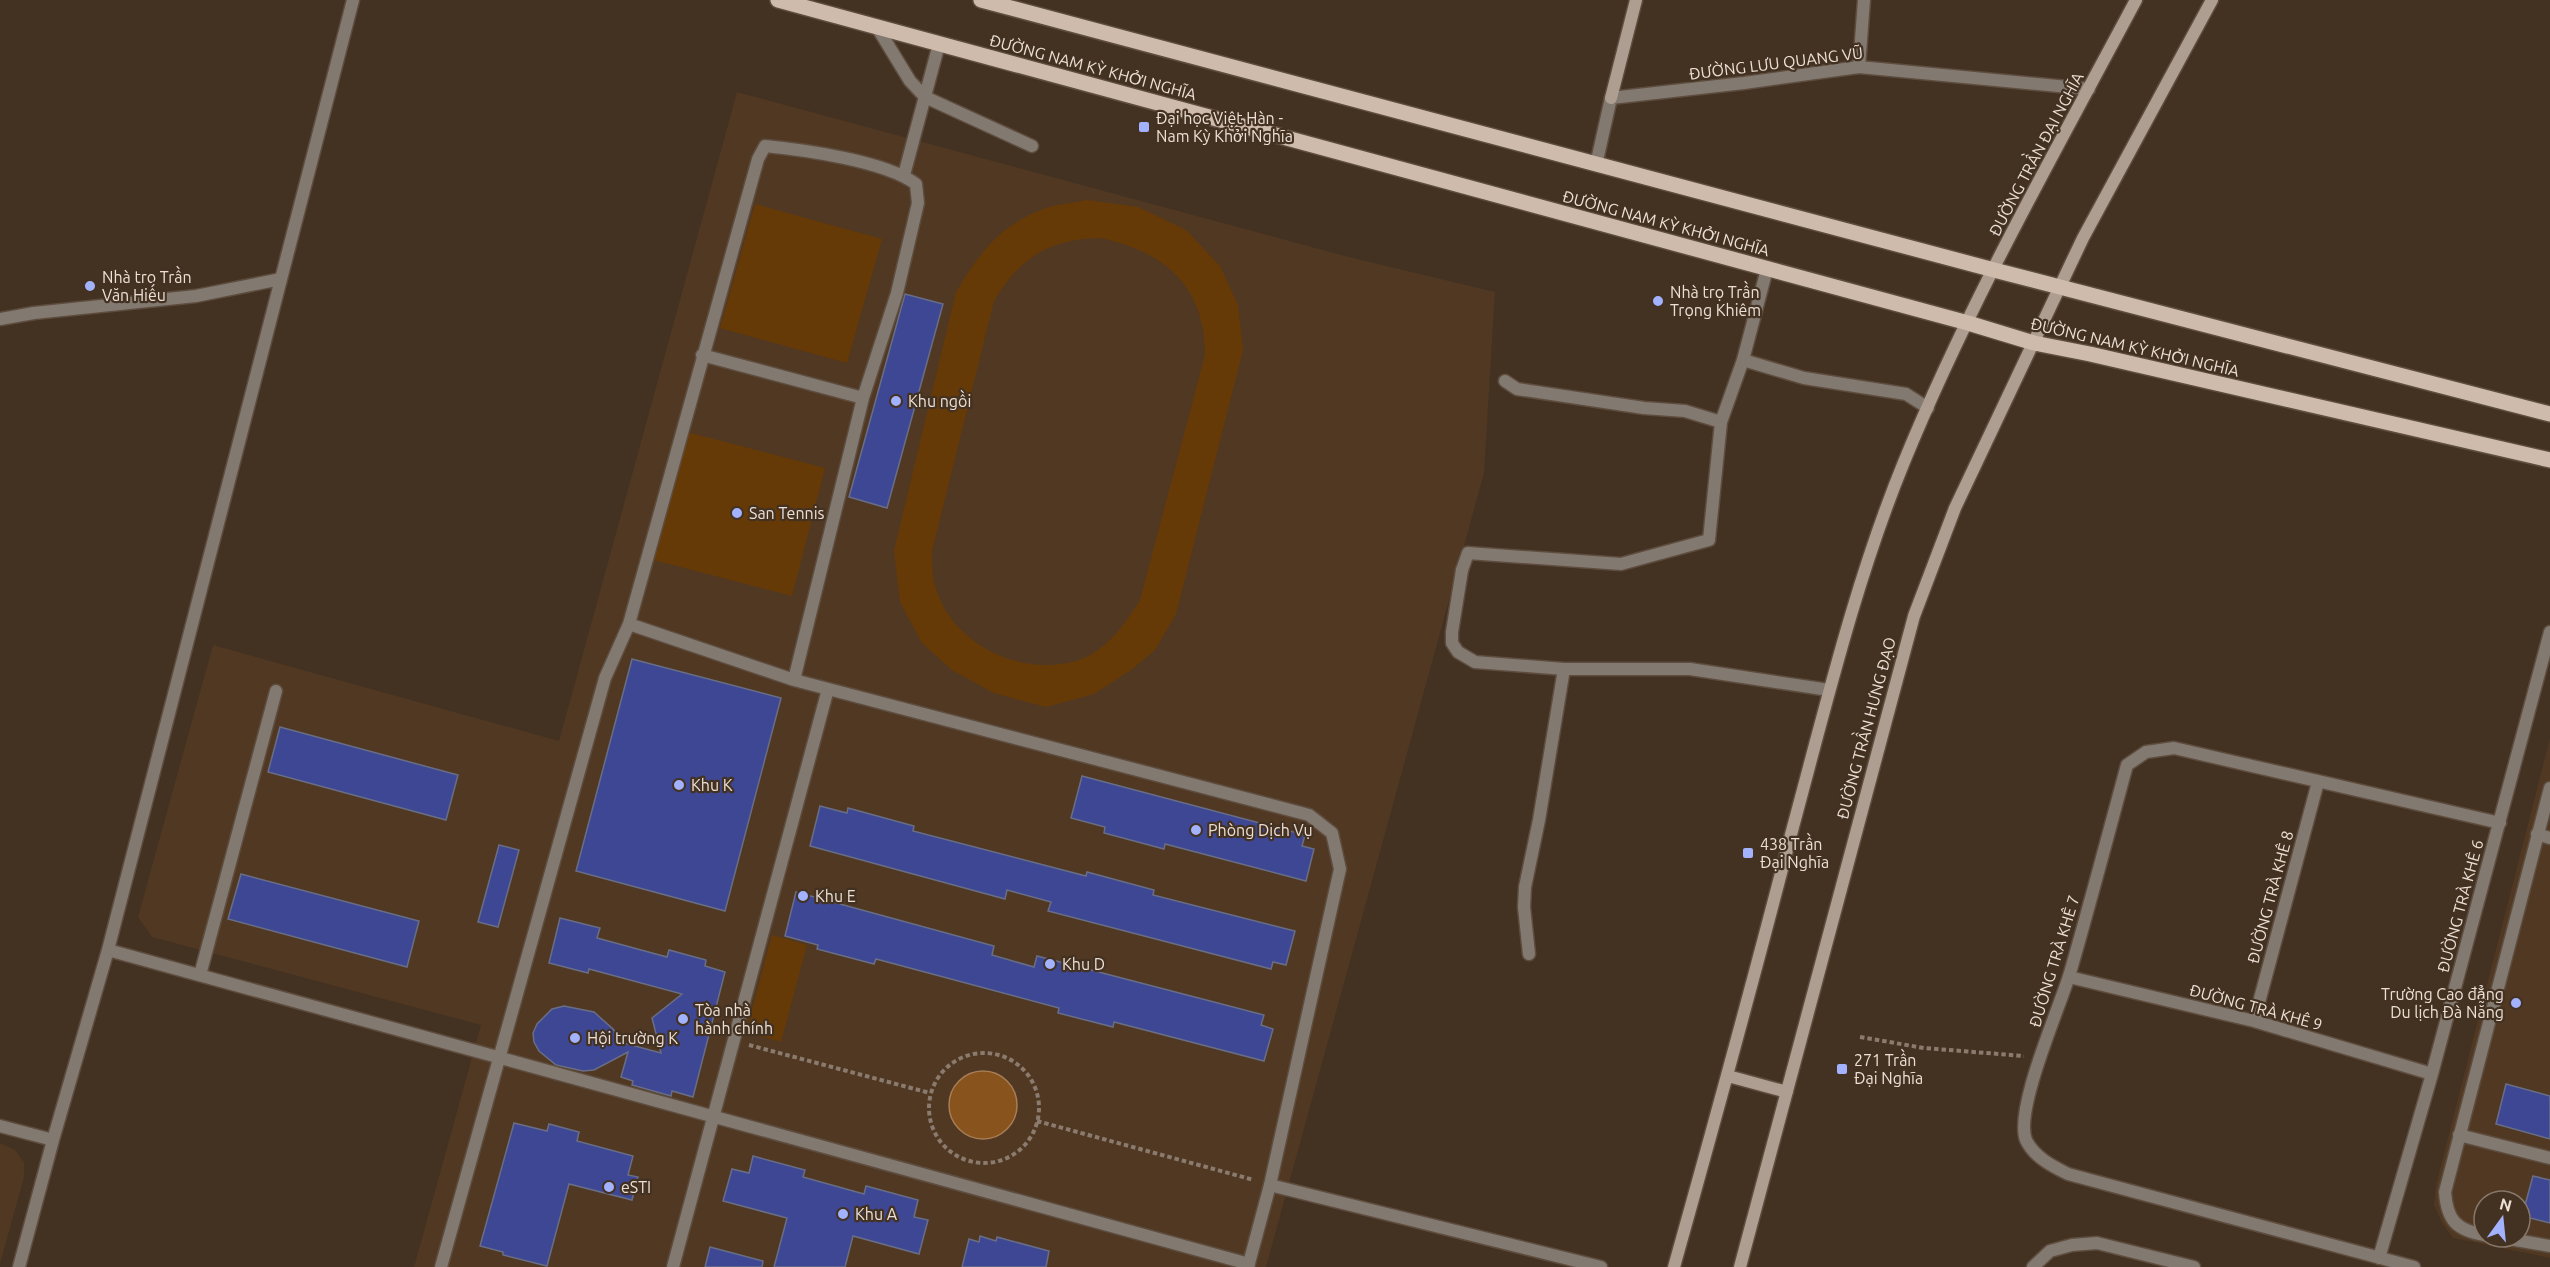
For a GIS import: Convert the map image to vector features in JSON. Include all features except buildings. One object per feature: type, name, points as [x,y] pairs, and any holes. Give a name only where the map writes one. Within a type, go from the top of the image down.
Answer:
[{"type":"main road","name":"ĐƯỜNG NAM KỲ KHỞI NGHĨA","points":[[778,0],[1968,323],[2034,343],[2550,460]]},
{"type":"main road","points":[[981,0],[2061,288],[2550,414]]},
{"type":"main road","points":[[1611,98],[1636,0]]},
{"type":"main road","name":"ĐƯỜNG TRẦN ĐẠI NGHĨA","points":[[1968,323],[2136,0]]},
{"type":"main road","points":[[2061,288],[2083,238],[2212,0]]},
{"type":"main road","name":"ĐƯỜNG TRẦN HƯNG ĐẠO","points":[[1740,1267],[1914,616],[1955,508],[2061,288]]},
{"type":"main road","points":[[1674,1267],[1728,1076],[1829,690],[1870,555],[1903,464],[1968,323]]},
{"type":"main road","points":[[1728,1076],[1787,1092]]},
{"type":"street","points":[[19,1267],[52,1140],[108,950],[353,0]]},
{"type":"street","points":[[1859,67],[1864,0]]},
{"type":"street","points":[[877,27],[910,81],[925,97],[1032,146]]},
{"type":"street","points":[[903,175],[939,44]]},
{"type":"street","name":"ĐƯỜNG LƯU QUANG VŨ","points":[[1611,98],[1859,67],[2088,89]]},
{"type":"street","points":[[1596,165],[1611,98]]},
{"type":"street","points":[[441,1267],[605,678],[629,624],[743,205],[758,159],[765,146],[813,151],[903,175],[916,184],[918,203],[897,293],[863,398],[794,680]]},
{"type":"street","points":[[1767,269],[1743,360],[1720,422],[1709,540],[1621,564],[1468,553],[1462,570],[1452,643],[1458,652],[1475,662],[1564,669],[1690,669],[1829,690]]},
{"type":"street","points":[[0,319],[34,313],[196,296],[281,279]]},
{"type":"street","points":[[702,355],[863,398]]},
{"type":"street","points":[[1743,360],[1803,378],[1906,394],[1928,408]]},
{"type":"street","points":[[1505,381],[1517,389],[1644,408],[1685,411],[1720,422]]},
{"type":"street","points":[[108,950],[1248,1265],[1270,1185],[1340,869],[1332,833],[1309,815],[794,680],[629,624]]},
{"type":"street","name":"ĐƯỜNG TRÀ KHÊ 6","points":[[2379,1258],[2432,1074],[2550,632]]},
{"type":"street","points":[[1529,954],[1524,907],[1525,887],[1545,790],[1564,669]]},
{"type":"street","points":[[673,1267],[828,689]]},
{"type":"street","points":[[200,975],[276,691]]},
{"type":"street","name":"ĐƯỜNG TRÀ KHÊ 7","points":[[2414,1267],[2084,1179],[2049,1165],[2035,1153],[2026,1139],[2024,1124],[2040,1058],[2069,976],[2127,765],[2146,752],[2174,748],[2500,823]]},
{"type":"street","name":"ĐƯỜNG TRÀ KHÊ 8","points":[[2254,1021],[2318,782]]},
{"type":"street","points":[[2472,1230],[2457,1226],[2446,1210],[2445,1192],[2550,788]]},
{"type":"street","points":[[2537,834],[2550,838]]},
{"type":"street","name":"ĐƯỜNG TRÀ KHÊ 9","points":[[2069,976],[2254,1021],[2432,1074]]},
{"type":"street","points":[[0,1126],[52,1140]]},
{"type":"street","points":[[2459,1135],[2550,1158]]},
{"type":"street","points":[[1270,1185],[1601,1267]]},
{"type":"street","points":[[2033,1267],[2050,1251],[2072,1245],[2097,1243],[2194,1267]]},
{"type":"street","points":[[2532,1243],[2550,1246]]},
{"type":"path","points":[[1860,1036],[1924,1048],[2040,1058]]},
{"type":"path","points":[[734,1041],[930,1093]]},
{"type":"path","points":[[980,1053],[997,1054],[1013,1061],[1026,1072],[1035,1087],[1039,1104],[1037,1121],[1031,1137],[1019,1150],[1004,1159],[987,1163],[970,1161],[953,1155],[940,1143],[932,1128],[928,1111],[930,1093],[937,1078],[948,1065],[980,1053]]},
{"type":"path","points":[[1037,1121],[1270,1185]]},
{"type":"shaded area","points":[[737,92],[1349,257],[1495,292],[1484,473],[1266,1267],[414,1267],[481,1025],[152,937],[138,917],[213,645],[559,741]]},
{"type":"shaded area","points":[[1087,200],[1138,207],[1186,230],[1220,266],[1238,305],[1243,350],[1176,614],[1155,650],[1131,670],[1094,694],[1046,707],[994,693],[952,670],[922,643],[900,602],[894,551],[956,292],[981,254],[1013,224],[1046,208]],"holes":[[[1101,238],[1124,244],[1162,263],[1189,291],[1198,310],[1205,355],[1140,600],[1114,635],[1089,656],[1058,665],[1037,665],[1015,661],[976,642],[960,628],[946,611],[937,592],[932,566],[932,551],[994,301],[1015,273],[1038,253],[1066,242],[1083,239]]]},
{"type":"shaded area","points":[[755,204],[882,239],[847,363],[720,328]]},
{"type":"shaded area","name":"San Tennis","points":[[683,431],[825,468],[792,596],[650,559]]},
{"type":"shaded area","name":"Trường Cao đẳng Du lịch Đà Nẵng","points":[[2550,738],[2550,1258],[2506,1249],[2532,1249],[2532,1189],[2472,1189],[2472,1242],[2453,1238],[2442,1223],[2434,1205],[2436,1185]]},
{"type":"shaded area","points":[[772,935],[807,945],[781,1042],[746,1032]]},
{"type":"shaded area","points":[[976,1071],[990,1071],[1002,1076],[1012,1086],[1017,1105],[1012,1124],[1002,1134],[990,1139],[976,1139],[964,1134],[954,1124],[949,1112],[949,1098],[954,1086],[964,1076]]},
{"type":"shaded area","points":[[0,1143],[15,1150],[24,1162],[24,1177],[0,1264]]},
{"type":"place","name":"Đại học Việt Hàn - Nam Kỳ Khởi Nghĩa","points":[[1144,127]]},
{"type":"place","name":"Nhà trọ Trần Văn Hiếu","points":[[90,286]]},
{"type":"place","name":"Nhà trọ Trần Trọng Khiêm","points":[[1658,301]]},
{"type":"place","name":"Khu ngồi","points":[[896,401]]},
{"type":"place","name":"San Tennis","points":[[737,513]]},
{"type":"place","name":"Khu K","points":[[679,785]]},
{"type":"place","name":"Phòng Dịch Vụ","points":[[1196,830]]},
{"type":"place","name":"438 Trần Đại Nghĩa","points":[[1748,853]]},
{"type":"place","name":"Khu E","points":[[803,896]]},
{"type":"place","name":"Khu D","points":[[1050,964]]},
{"type":"place","name":"Trường Cao đẳng Du lịch Đà Nẵng","points":[[2516,1003]]},
{"type":"place","name":"Tòa nhà hành chính","points":[[683,1019]]},
{"type":"place","name":"Hội trường K","points":[[575,1038]]},
{"type":"place","name":"271 Trần Đại Nghĩa","points":[[1842,1069]]},
{"type":"place","name":"eSTI","points":[[609,1187]]},
{"type":"place","name":"Khu A","points":[[843,1214]]}]
